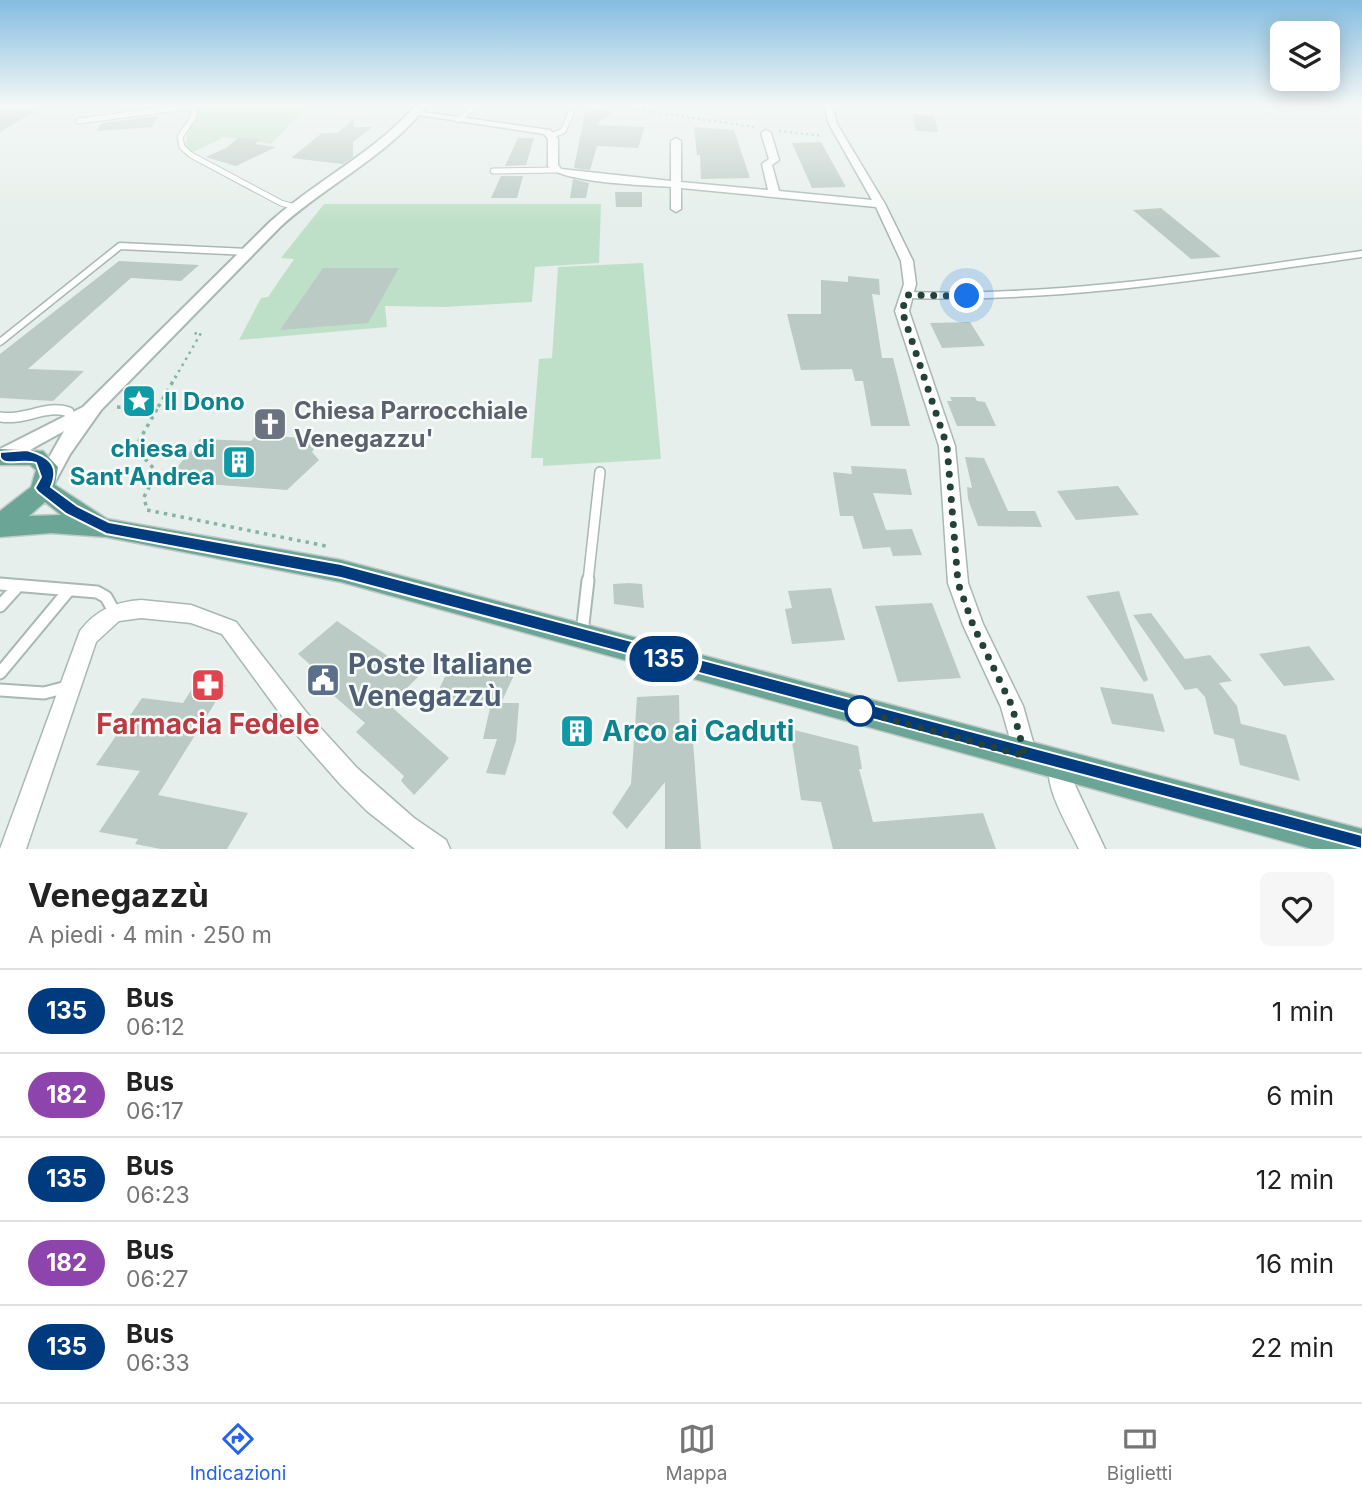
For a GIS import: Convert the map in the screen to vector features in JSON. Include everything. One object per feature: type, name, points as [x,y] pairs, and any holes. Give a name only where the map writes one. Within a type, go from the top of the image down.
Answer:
[{"type":"main road","points":[[0,522],[28,505],[46,482],[47,467],[35,457],[2,457]]},
{"type":"main road","points":[[46,482],[71,510],[106,528]]},
{"type":"main road","points":[[0,528],[51,524],[106,528],[341,571],[1362,846]]},
{"type":"street","points":[[46,482],[64,446],[248,252],[295,207],[382,144]]},
{"type":"street","points":[[552,144],[553,166],[557,170],[576,175],[880,205]]},
{"type":"street","points":[[676,144],[676,209]]},
{"type":"street","points":[[769,144],[774,160],[767,164],[774,194]]},
{"type":"street","points":[[847,144],[907,261],[910,276],[903,319],[950,461],[958,583],[973,625],[1012,706],[1025,756]]},
{"type":"street","points":[[2,457],[102,406]]},
{"type":"street","points":[[13,849],[87,638],[95,627],[115,613],[141,608],[221,622],[229,628],[314,741],[350,780],[437,849]]},
{"type":"street","points":[[1059,765],[1062,785],[1092,849]]},
{"type":"lane","points":[[181,144],[191,155],[265,195],[295,207]]},
{"type":"lane","points":[[493,171],[557,170]]},
{"type":"lane","points":[[0,342],[120,246],[248,252]]},
{"type":"lane","points":[[907,295],[941,297],[1045,292],[1201,277],[1362,254]]},
{"type":"lane","points":[[0,417],[23,419],[39,411],[61,409],[69,412],[70,422]]},
{"type":"lane","points":[[581,636],[600,472]]},
{"type":"lane","points":[[0,584],[97,592],[106,597],[115,613]]},
{"type":"lane","points":[[0,606],[18,586]]},
{"type":"lane","points":[[0,673],[69,590]]},
{"type":"lane","points":[[0,690],[44,693],[70,687]]},
{"type":"path","points":[[189,334],[201,333],[135,448],[157,472],[144,497],[143,503],[147,510],[330,547]]},
{"type":"path","points":[[102,406],[158,410]]},
{"type":"green space","points":[[186,144],[211,144],[185,156]]},
{"type":"green space","points":[[324,204],[601,204],[599,263],[535,267],[532,302],[444,307],[385,306],[387,327],[239,340],[261,298],[268,297],[294,259],[281,258]]},
{"type":"green space","points":[[643,263],[661,459],[543,466],[543,458],[531,458],[539,359],[552,358],[558,267]]},
{"type":"building","points":[[231,144],[276,147],[236,166],[206,157]]},
{"type":"building","points":[[309,144],[353,144],[353,157],[343,164],[291,158]]},
{"type":"building","points":[[515,144],[532,144],[526,165],[505,166]]},
{"type":"building","points":[[579,144],[639,144],[638,148],[597,146],[590,170],[574,168]]},
{"type":"building","points":[[696,144],[739,144],[750,178],[701,179],[700,155],[697,155]]},
{"type":"building","points":[[792,144],[822,144],[846,187],[812,188]]},
{"type":"building","points":[[501,176],[523,176],[517,198],[491,198]]},
{"type":"building","points":[[573,179],[589,183],[586,198],[570,198]]},
{"type":"building","points":[[615,192],[642,192],[642,207],[616,207]]},
{"type":"building","points":[[1161,208],[1221,257],[1191,259],[1133,210]]},
{"type":"building","points":[[119,261],[199,265],[181,281],[131,278],[28,369],[84,371],[53,401],[0,398],[0,354]]},
{"type":"building","points":[[323,268],[399,268],[368,323],[280,330]]},
{"type":"building","points":[[848,276],[879,279],[880,295],[872,294],[882,358],[893,358],[910,426],[871,426],[863,381],[855,381],[852,369],[801,370],[787,314],[821,314],[821,280],[848,282]]},
{"type":"building","points":[[970,322],[985,346],[942,348],[930,323]]},
{"type":"building","points":[[950,397],[975,397],[977,401],[985,402],[996,426],[957,426],[947,401],[952,401]]},
{"type":"building","name":"chiesa di Sant'Andrea","points":[[256,435],[320,439],[312,452],[319,460],[287,490],[180,482],[185,476],[171,475],[200,439],[251,441]]},
{"type":"building","points":[[965,457],[984,458],[1008,511],[1035,511],[1042,527],[978,526],[968,499],[967,487],[972,488]]},
{"type":"building","points":[[851,466],[906,469],[912,495],[873,493],[886,530],[912,529],[922,555],[893,556],[890,547],[863,549],[853,516],[840,516],[833,472],[852,474]]},
{"type":"building","points":[[1118,486],[1139,515],[1076,520],[1057,491]]},
{"type":"building","points":[[613,584],[642,584],[644,608],[614,604]]},
{"type":"building","points":[[831,588],[845,640],[792,644],[785,609],[792,608],[788,591]]},
{"type":"building","points":[[1119,591],[1148,680],[1144,682],[1086,596]]},
{"type":"building","points":[[932,603],[961,678],[898,682],[875,606]]},
{"type":"building","points":[[1151,613],[1185,659],[1210,655],[1232,681],[1219,683],[1237,706],[1241,724],[1286,735],[1300,781],[1240,765],[1234,739],[1214,734],[1205,697],[1197,688],[1185,690],[1133,615]]},
{"type":"building","points":[[337,621],[418,677],[401,694],[376,693],[449,758],[414,795],[401,781],[404,776],[356,732],[365,723],[333,695],[339,690],[298,654]]},
{"type":"building","points":[[1309,646],[1335,680],[1284,686],[1259,654]]},
{"type":"building","points":[[469,659],[516,671],[501,703],[519,703],[516,741],[505,775],[486,773],[497,739],[483,739],[490,708],[436,696],[448,670],[462,673]]},
{"type":"building","points":[[197,681],[226,685],[158,795],[248,813],[227,849],[161,849],[135,844],[138,839],[99,832],[140,771],[96,765],[142,698],[183,703]]},
{"type":"building","points":[[1100,687],[1153,694],[1165,732],[1112,724]]},
{"type":"building","points":[[679,695],[680,742],[693,741],[701,849],[665,849],[665,782],[627,829],[612,813],[631,784],[637,697]]},
{"type":"building","points":[[790,729],[858,746],[862,769],[859,769],[873,822],[983,813],[996,849],[833,849],[821,802],[801,800]]},
{"type":"bus line","name":"135","points":[[0,457],[27,455],[41,460],[47,467],[48,477],[43,488],[71,510],[106,528],[341,571],[1362,846]]},
{"type":"place","name":"Il Dono","points":[[139,401]]},
{"type":"place","name":"Chiesa Parrocchiale Venegazzu'","points":[[270,424]]},
{"type":"place","name":"chiesa di Sant'Andrea","points":[[239,462]]},
{"type":"place","name":"Poste Italiane Venegazzù","points":[[323,680]]},
{"type":"place","name":"Farmacia Fedele","points":[[208,685]]},
{"type":"place","name":"Arco ai Caduti","points":[[577,731]]},
{"type":"route","points":[[860,711],[1025,756],[1012,706],[973,625],[958,583],[952,534],[952,479],[947,446],[903,319],[902,311],[907,295],[967,296]]}]
